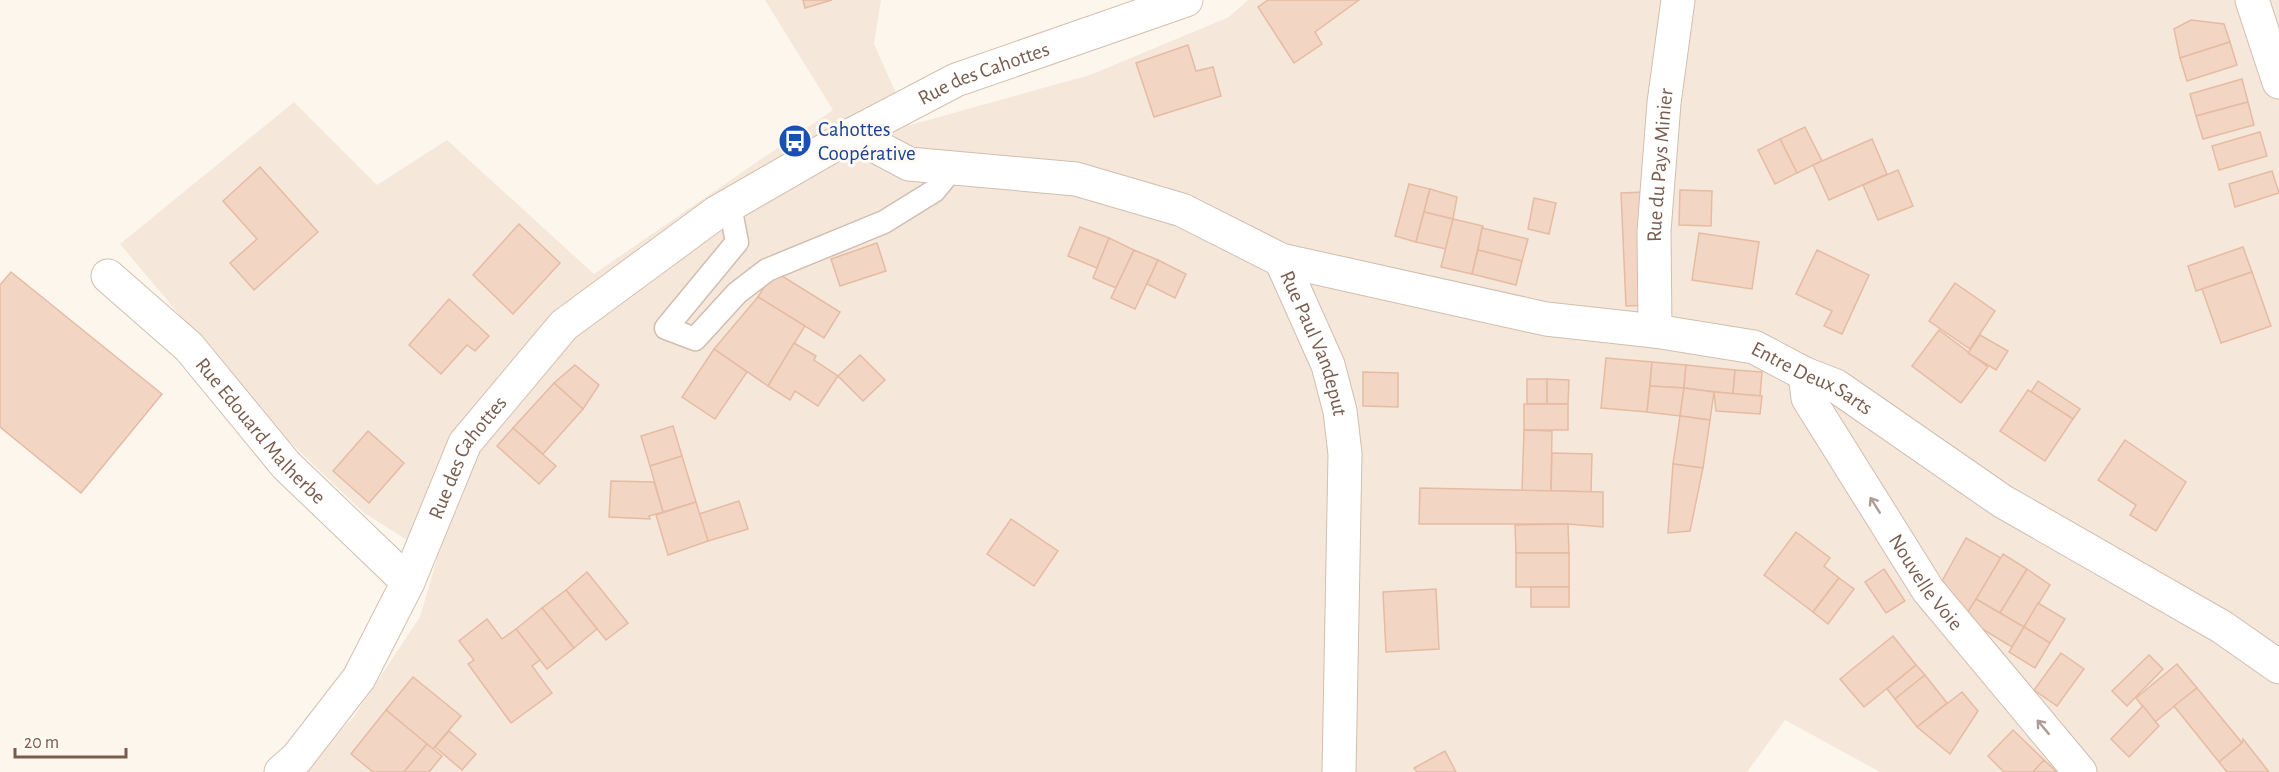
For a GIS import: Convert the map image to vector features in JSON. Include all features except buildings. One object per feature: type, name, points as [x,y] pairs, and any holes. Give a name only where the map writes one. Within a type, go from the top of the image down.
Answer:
[{"type":"street","name":"Rue des Cahottes","points":[[281,772],[297,758],[359,678],[408,582],[465,443],[564,325],[707,220],[853,134],[956,80],[1186,0]]},
{"type":"street","name":"Rue du Pays Minier","points":[[1655,331],[1654,231],[1664,103],[1678,0]]},
{"type":"street","points":[[2252,0],[2279,82]]},
{"type":"street","name":"Rue Paul Vandeput","points":[[853,134],[909,164],[1076,179],[1182,210],[1281,261],[1328,365],[1340,411],[1344,443],[1340,772]]},
{"type":"street","name":"Entre Deux Sarts","points":[[1281,261],[1546,319],[1655,331],[1754,347],[1804,374],[1836,386],[2002,501],[2222,627],[2279,667]]},
{"type":"street","name":"Rue Edouard Malherbe","points":[[106,283],[189,347],[286,465],[408,582]]},
{"type":"street","name":"Nouvelle Voie","points":[[1804,374],[1808,398],[1928,590],[2080,772]]},
{"type":"lane","points":[[730,206],[737,242],[666,328],[694,339],[737,293],[767,270],[884,222],[933,190],[953,168]]},
{"type":"shaded area","points":[[765,0],[881,0],[874,44],[910,125],[1090,75],[1229,17],[1248,0],[2279,0],[2279,772],[1880,772],[1785,720],[1747,772],[296,772],[352,719],[420,617],[437,559],[363,512],[272,425],[120,244],[294,102],[377,185],[447,140],[594,274],[833,110]]},
{"type":"place","name":"Cahottes Coopérative","points":[[795,141]]}]
